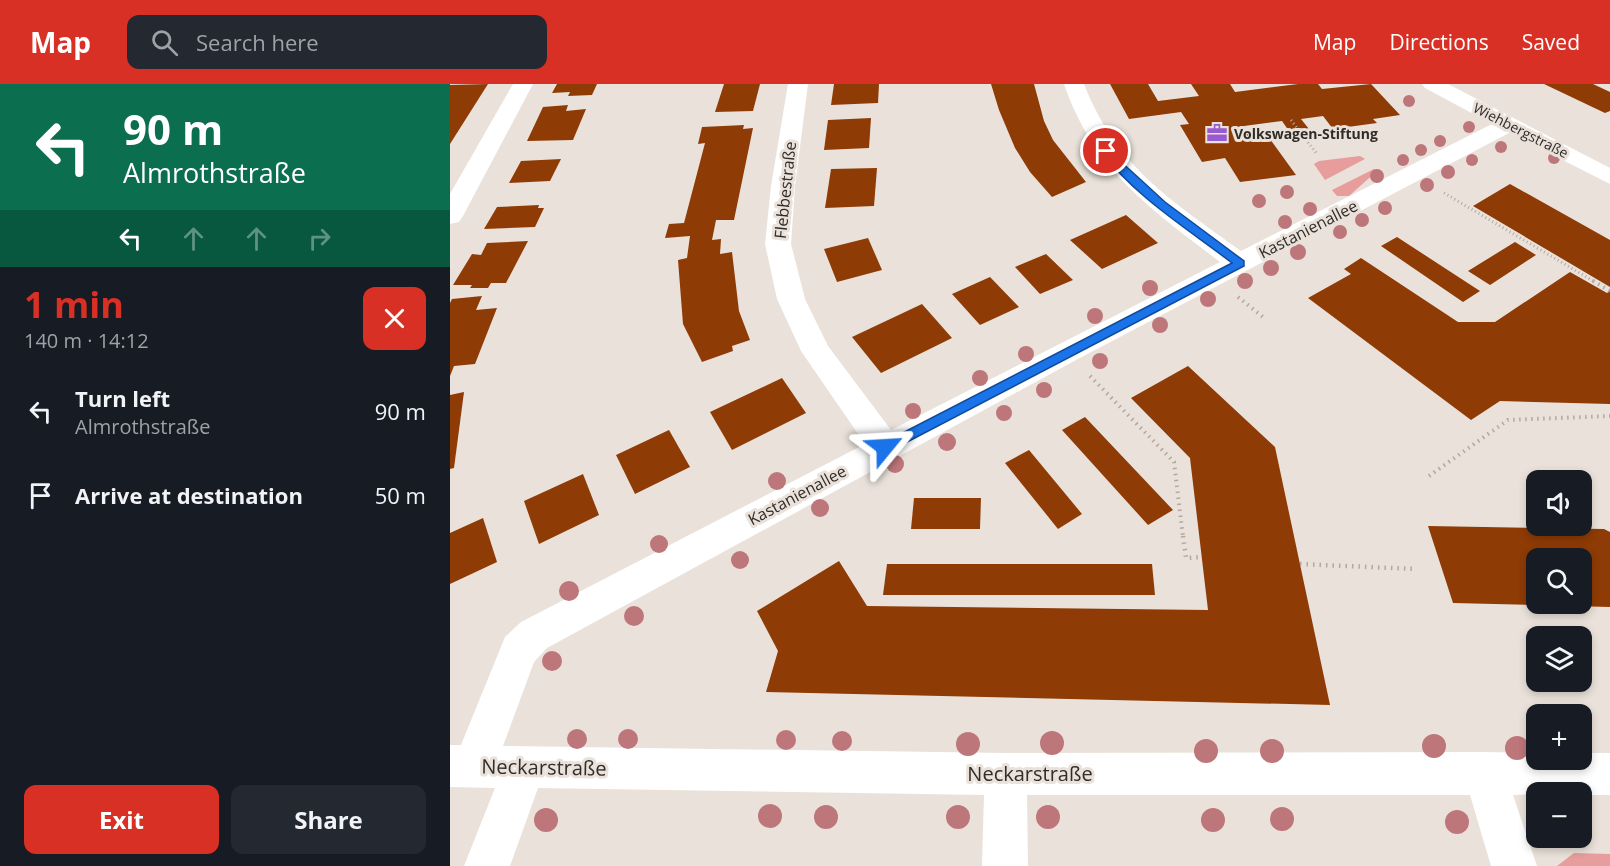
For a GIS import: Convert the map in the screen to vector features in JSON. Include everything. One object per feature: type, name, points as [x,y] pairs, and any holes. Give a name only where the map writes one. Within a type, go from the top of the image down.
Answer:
[{"type":"street","points":[[450,216],[523,84]]},
{"type":"street","name":"Flebbestraße","points":[[798,84],[783,186],[778,244],[791,299],[816,351],[885,447]]},
{"type":"street","points":[[1074,84],[1094,135],[1119,167],[1161,204],[1240,264]]},
{"type":"street","name":"Wiehbergstraße","points":[[1432,84],[1610,177]]},
{"type":"street","name":"Kastanienallee","points":[[462,766],[519,650],[534,635],[1066,352],[1510,124]]},
{"type":"street","name":"Neckarstraße","points":[[462,766],[1006,774],[1484,772],[1610,774]]},
{"type":"street","points":[[487,866],[525,766]]},
{"type":"street","points":[[1484,772],[1514,866]]},
{"type":"street","points":[[1005,866],[1006,774]]},
{"type":"path","points":[[1291,120],[1317,154]]},
{"type":"path","points":[[1444,193],[1610,291]]},
{"type":"path","points":[[1066,352],[1173,462],[1186,558],[1202,557]]},
{"type":"path","points":[[1429,476],[1508,420],[1610,416]]},
{"type":"path","points":[[1300,564],[1415,569]]},
{"type":"shaded area","points":[[1360,156],[1365,159],[1325,180],[1314,164],[1319,161]]},
{"type":"shaded area","points":[[1374,169],[1377,171],[1349,196],[1337,196],[1332,190]]},
{"type":"shaded area","points":[[1574,853],[1610,854],[1610,866],[1557,866]]},
{"type":"building","points":[[488,84],[450,144],[450,85]]},
{"type":"building","points":[[557,84],[597,84],[592,95],[568,96],[570,92],[552,93]]},
{"type":"building","points":[[724,84],[760,84],[753,111],[715,112]]},
{"type":"building","points":[[834,84],[879,84],[878,103],[831,105]]},
{"type":"building","points":[[991,84],[1034,84],[1044,121],[1053,140],[1086,182],[1052,197],[1030,172],[1015,148]]},
{"type":"building","name":"Volkswagen-Stiftung","points":[[1110,84],[1148,84],[1158,101],[1199,96],[1191,84],[1230,84],[1235,92],[1298,84],[1318,84],[1322,89],[1371,84],[1400,115],[1373,119],[1377,123],[1333,129],[1323,116],[1301,119],[1309,129],[1289,131],[1282,121],[1244,126],[1250,134],[1265,132],[1296,175],[1240,182],[1225,158],[1202,162],[1180,125],[1189,124],[1181,112],[1129,119]]},
{"type":"building","points":[[1544,84],[1593,84],[1610,92],[1610,111],[1605,113]]},
{"type":"building","points":[[568,105],[566,111],[586,109],[573,140],[527,141],[543,107]]},
{"type":"building","points":[[871,118],[869,148],[824,150],[828,120]]},
{"type":"building","points":[[744,125],[743,129],[753,128],[734,220],[716,220],[712,240],[721,239],[720,254],[732,252],[739,311],[750,340],[732,346],[733,351],[702,362],[683,324],[678,260],[687,258],[690,236],[665,238],[669,224],[684,223],[705,143],[698,144],[702,127]]},
{"type":"building","points":[[561,159],[550,181],[509,183],[521,161]]},
{"type":"building","points":[[877,168],[874,206],[825,208],[831,169]]},
{"type":"building","points":[[1510,184],[1610,240],[1610,287],[1473,206]]},
{"type":"building","points":[[539,205],[538,208],[544,208],[535,227],[484,229],[497,207]]},
{"type":"building","points":[[1126,215],[1158,243],[1102,269],[1070,240]]},
{"type":"building","points":[[1397,237],[1480,291],[1463,302],[1381,246]]},
{"type":"building","points":[[868,238],[882,270],[837,282],[824,249]]},
{"type":"building","points":[[528,241],[506,283],[491,283],[488,288],[453,285],[472,254],[481,255],[487,243]]},
{"type":"building","points":[[1515,242],[1536,255],[1490,285],[1468,271]]},
{"type":"building","points":[[1046,254],[1073,280],[1040,294],[1015,267]]},
{"type":"building","points":[[1361,258],[1458,322],[1495,322],[1570,272],[1607,293],[1610,291],[1610,404],[1500,401],[1471,420],[1308,298],[1351,274],[1344,269]]},
{"type":"building","points":[[990,277],[1019,307],[980,325],[952,294]]},
{"type":"building","points":[[482,296],[476,310],[497,308],[475,364],[454,366],[450,376],[450,303],[452,299]]},
{"type":"building","points":[[922,304],[952,338],[881,373],[852,337]]},
{"type":"building","points":[[1188,366],[1275,447],[1330,705],[766,692],[778,651],[757,611],[839,561],[867,606],[1208,610],[1190,458],[1131,398]]},
{"type":"building","points":[[782,378],[806,413],[732,450],[710,412]]},
{"type":"building","points":[[464,392],[454,468],[450,469],[450,395]]},
{"type":"building","points":[[1085,417],[1173,510],[1148,525],[1062,430]]},
{"type":"building","points":[[669,430],[690,467],[635,494],[616,455]]},
{"type":"building","points":[[1029,450],[1082,514],[1058,529],[1005,463]]},
{"type":"building","points":[[583,474],[599,515],[539,544],[524,501]]},
{"type":"building","points":[[914,498],[981,498],[980,529],[911,529]]},
{"type":"building","points":[[483,518],[497,562],[450,584],[450,533]]},
{"type":"building","points":[[1428,526],[1526,528],[1526,536],[1592,536],[1592,529],[1604,529],[1610,532],[1610,607],[1592,607],[1592,548],[1526,548],[1526,605],[1453,603]]},
{"type":"building","points":[[887,564],[1152,564],[1155,595],[883,595]]},
{"type":"place","name":"Volkswagen-Stiftung","points":[[1217,133]]},
{"type":"route","points":[[885,447],[1240,264],[1161,204],[1119,167],[1106,151]]}]
